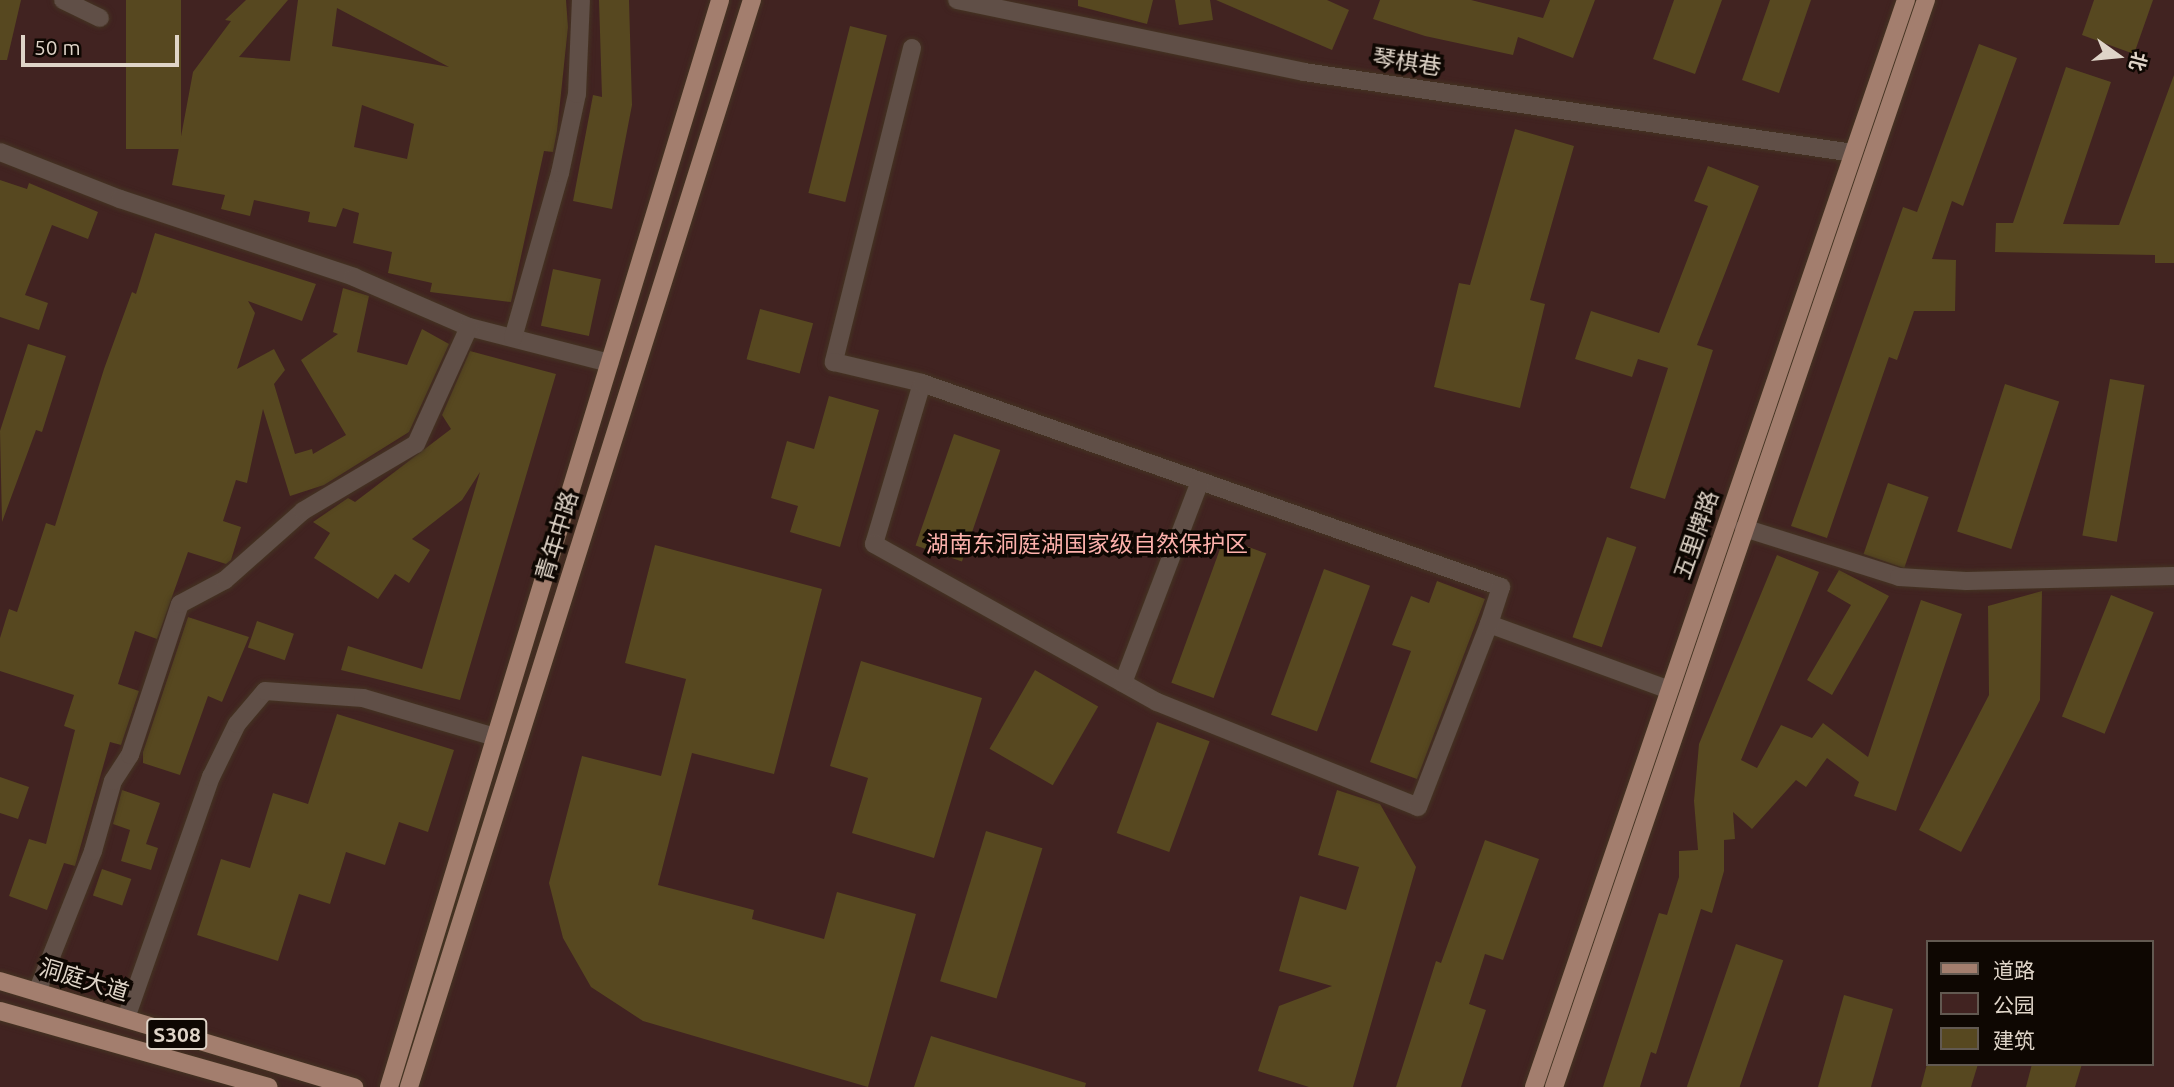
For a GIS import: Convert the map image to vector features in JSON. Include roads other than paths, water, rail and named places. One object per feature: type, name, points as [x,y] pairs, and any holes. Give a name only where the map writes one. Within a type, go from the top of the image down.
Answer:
[{"type":"main road","name":"青年中路","points":[[388,1087],[720,0]]},
{"type":"main road","name":"青年中路","points":[[409,1087],[752,0]]},
{"type":"main road","name":"五里牌路","points":[[1534,1087],[1906,0]]},
{"type":"main road","name":"五里牌路","points":[[1554,1087],[1926,0]]},
{"type":"main road","name":"洞庭大道","points":[[0,981],[354,1087]]},
{"type":"main road","name":"S308","points":[[0,1011],[268,1087]]},
{"type":"street","points":[[63,0],[100,18]]},
{"type":"street","points":[[513,338],[561,173],[577,94],[581,0]]},
{"type":"street","name":"琴棋巷","points":[[957,0],[1304,72],[1853,153]]},
{"type":"street","points":[[912,48],[834,362],[922,383],[1501,587],[1418,807],[1157,702],[874,544],[922,383]]},
{"type":"street","points":[[0,152],[120,199],[355,276],[469,327],[609,363]]},
{"type":"street","points":[[37,992],[93,851],[113,781],[131,755],[180,604],[225,580],[303,511],[416,444],[469,327]]},
{"type":"street","points":[[1123,683],[1200,481]]},
{"type":"street","points":[[1744,528],[1899,577],[1966,580],[2174,576]]},
{"type":"street","points":[[1489,624],[1669,690]]},
{"type":"street","points":[[126,1018],[211,777],[237,724],[265,691],[363,698],[495,737]]},
{"type":"park label","name":"湖南东洞庭湖国家级自然保护区","points":[[1087,544]]}]
